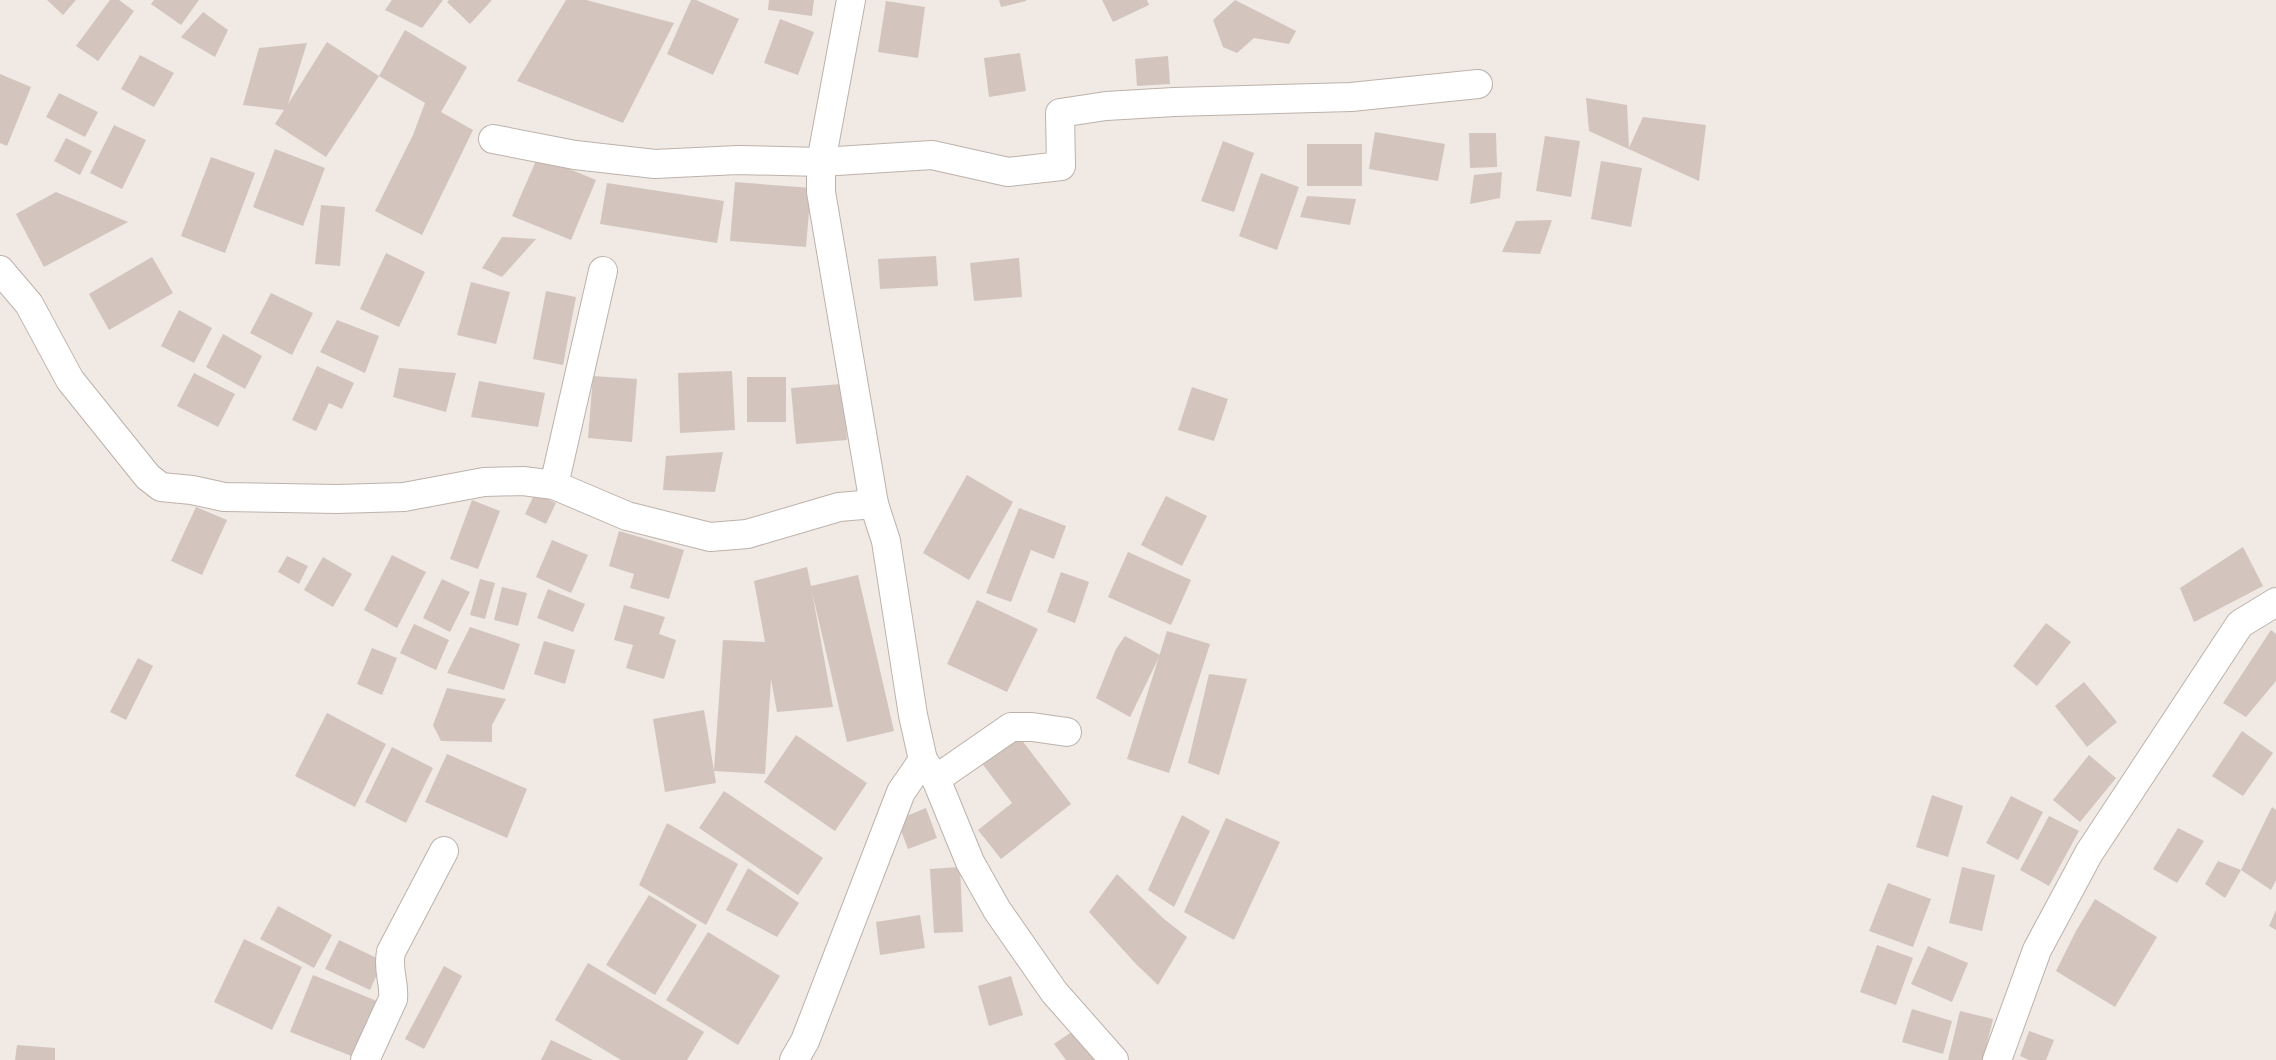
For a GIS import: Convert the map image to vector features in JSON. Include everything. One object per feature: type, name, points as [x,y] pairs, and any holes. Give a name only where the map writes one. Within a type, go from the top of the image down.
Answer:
[{"type":"street","points":[[851,0],[821,162],[821,192],[874,504],[886,541],[913,715],[930,769],[970,862],[997,910],[1054,992],[1114,1060]]},
{"type":"street","points":[[493,139],[575,155],[655,164],[738,160],[821,162],[932,155],[1008,172],[1061,166],[1060,113],[1106,106],[1164,102],[1350,97],[1478,84]]},
{"type":"street","points":[[0,270],[29,304],[70,380],[148,477],[161,487],[192,490],[224,497],[337,499],[404,497],[484,482],[523,481],[554,485],[627,516],[710,537],[747,534],[839,507],[874,504]]},
{"type":"street","points":[[554,485],[602,271]]},
{"type":"street","points":[[1997,1060],[2037,950],[2090,853],[2194,691],[2240,624],[2276,602]]},
{"type":"street","points":[[794,1060],[804,1041],[902,792],[930,769],[1011,727],[1032,727],[1067,732]]},
{"type":"street","points":[[365,1060],[393,999],[394,992],[389,971],[391,952],[444,851]]},
{"type":"building","points":[[47,0],[76,0],[63,15]]},
{"type":"building","points":[[110,0],[119,0],[134,11],[98,61],[76,46]]},
{"type":"building","points":[[154,0],[199,0],[181,25],[151,4]]},
{"type":"building","points":[[392,0],[443,0],[422,28],[385,10]]},
{"type":"building","points":[[449,0],[492,0],[470,24],[447,2]]},
{"type":"building","points":[[566,0],[586,0],[674,23],[623,123],[517,81]]},
{"type":"building","points":[[691,0],[696,0],[739,19],[713,75],[667,54]]},
{"type":"building","points":[[769,0],[814,0],[812,16],[768,10]]},
{"type":"building","points":[[999,0],[1026,0],[1026,1],[1001,7]]},
{"type":"building","points":[[1102,0],[1147,0],[1149,5],[1113,22]]},
{"type":"building","points":[[1235,0],[1296,31],[1289,44],[1254,38],[1237,53],[1223,47],[1213,20]]},
{"type":"building","points":[[886,1],[925,7],[918,58],[878,52]]},
{"type":"building","points":[[203,12],[228,30],[215,57],[181,37]]},
{"type":"building","points":[[780,19],[814,32],[798,75],[764,63]]},
{"type":"building","points":[[405,30],[467,67],[441,112],[473,130],[422,235],[375,211],[413,135],[425,103],[379,76]]},
{"type":"building","points":[[327,42],[379,76],[326,157],[275,124],[284,110],[243,105],[259,48],[307,43],[288,104]]},
{"type":"building","points":[[1020,53],[1026,91],[989,97],[984,58]]},
{"type":"building","points":[[140,55],[174,73],[154,107],[121,89]]},
{"type":"building","points":[[1168,56],[1170,84],[1137,86],[1135,59]]},
{"type":"building","points":[[0,74],[31,87],[7,146],[0,143]]},
{"type":"building","points":[[59,93],[98,112],[85,137],[46,117]]},
{"type":"building","points":[[1586,98],[1627,105],[1629,148],[1643,117],[1706,125],[1699,181],[1589,131]]},
{"type":"building","points":[[114,125],[146,140],[122,189],[90,173]]},
{"type":"building","points":[[1375,132],[1445,144],[1438,181],[1369,169]]},
{"type":"building","points":[[1469,133],[1496,133],[1497,167],[1470,168]]},
{"type":"building","points":[[1545,136],[1580,141],[1571,197],[1536,191]]},
{"type":"building","points":[[66,138],[92,151],[80,175],[54,161]]},
{"type":"building","points":[[1223,141],[1254,153],[1234,212],[1201,201]]},
{"type":"building","points":[[1307,144],[1362,144],[1362,186],[1307,186]]},
{"type":"building","points":[[275,149],[325,168],[303,226],[253,207]]},
{"type":"building","points":[[538,156],[596,180],[571,240],[512,216]]},
{"type":"building","points":[[211,157],[255,173],[225,253],[181,236]]},
{"type":"building","points":[[1601,161],[1642,168],[1631,227],[1591,219]]},
{"type":"building","points":[[1502,172],[1500,198],[1470,204],[1474,175]]},
{"type":"building","points":[[1261,173],[1299,187],[1277,250],[1239,236]]},
{"type":"building","points":[[735,182],[811,188],[806,247],[730,241]]},
{"type":"building","points":[[607,183],[724,201],[717,243],[600,224]]},
{"type":"building","points":[[56,192],[128,222],[44,267],[16,214]]},
{"type":"building","points":[[1307,196],[1356,199],[1350,225],[1300,217]]},
{"type":"building","points":[[321,205],[345,207],[340,266],[315,264]]},
{"type":"building","points":[[1552,220],[1540,254],[1502,252],[1516,221]]},
{"type":"building","points":[[502,237],[536,239],[502,277],[482,268]]},
{"type":"building","points":[[386,253],[425,272],[399,327],[360,309]]},
{"type":"building","points":[[936,256],[938,286],[880,289],[878,259]]},
{"type":"building","points":[[152,257],[173,293],[109,330],[89,294]]},
{"type":"building","points":[[1019,258],[1022,297],[974,301],[970,263]]},
{"type":"building","points":[[471,282],[510,292],[496,344],[457,335]]},
{"type":"building","points":[[546,291],[576,297],[563,365],[533,359]]},
{"type":"building","points":[[271,293],[313,313],[292,355],[250,333]]},
{"type":"building","points":[[179,310],[212,328],[194,363],[161,346]]},
{"type":"building","points":[[337,320],[379,336],[365,373],[320,352]]},
{"type":"building","points":[[223,334],[262,356],[245,389],[206,367]]},
{"type":"building","points":[[317,366],[354,383],[342,409],[329,403],[316,431],[292,420]]},
{"type":"building","points":[[399,368],[456,373],[446,412],[393,397]]},
{"type":"building","points":[[732,371],[735,430],[680,433],[678,373]]},
{"type":"building","points":[[194,373],[235,394],[218,427],[177,406]]},
{"type":"building","points":[[593,376],[637,379],[632,442],[588,438]]},
{"type":"building","points":[[747,377],[786,377],[786,422],[747,422]]},
{"type":"building","points":[[479,381],[545,393],[538,427],[471,417]]},
{"type":"building","points":[[842,384],[847,440],[796,444],[791,388]]},
{"type":"building","points":[[1192,387],[1228,399],[1214,441],[1178,430]]},
{"type":"building","points":[[723,452],[715,492],[663,490],[666,456]]},
{"type":"building","points":[[967,475],[1013,502],[969,580],[923,553]]},
{"type":"building","points":[[535,493],[556,503],[546,524],[525,514]]},
{"type":"building","points":[[1166,496],[1207,516],[1182,566],[1141,545]]},
{"type":"building","points":[[472,500],[500,511],[478,569],[450,559]]},
{"type":"building","points":[[196,507],[227,520],[202,575],[171,561]]},
{"type":"building","points":[[1019,508],[1066,526],[1054,559],[1031,550],[1011,602],[986,593]]},
{"type":"building","points":[[619,531],[684,550],[669,599],[630,588],[634,574],[609,566]]},
{"type":"building","points":[[552,540],[588,555],[571,593],[536,577]]},
{"type":"building","points":[[2243,547],[2263,586],[2194,622],[2180,588]]},
{"type":"building","points":[[1128,552],[1191,580],[1171,625],[1108,597]]},
{"type":"building","points":[[392,555],[426,572],[397,628],[364,610]]},
{"type":"building","points":[[287,556],[308,566],[299,584],[278,572]]},
{"type":"building","points":[[323,557],[352,574],[333,607],[304,590]]},
{"type":"building","points":[[807,567],[811,586],[858,575],[894,731],[847,742],[812,592],[833,707],[777,712],[771,679],[765,774],[714,771],[723,640],[765,642],[754,581]]},
{"type":"building","points":[[1061,572],[1089,582],[1075,623],[1047,612]]},
{"type":"building","points":[[442,579],[470,592],[450,632],[423,618]]},
{"type":"building","points":[[480,579],[495,583],[485,619],[470,615]]},
{"type":"building","points":[[502,587],[527,593],[518,626],[494,620]]},
{"type":"building","points":[[548,589],[585,604],[573,632],[537,618]]},
{"type":"building","points":[[977,600],[1038,629],[1007,692],[947,664]]},
{"type":"building","points":[[624,605],[665,617],[659,634],[676,640],[664,679],[626,668],[633,645],[614,640]]},
{"type":"building","points":[[2046,623],[2071,642],[2037,686],[2013,666]]},
{"type":"building","points":[[414,624],[449,640],[436,670],[400,653]]},
{"type":"building","points":[[470,627],[520,644],[504,690],[447,673]]},
{"type":"building","points":[[2271,630],[2276,634],[2276,681],[2246,717],[2223,703]]},
{"type":"building","points":[[1167,631],[1210,644],[1169,773],[1127,759]]},
{"type":"building","points":[[1125,636],[1160,655],[1130,717],[1096,698],[1116,649]]},
{"type":"building","points":[[544,641],[575,650],[565,684],[534,674]]},
{"type":"building","points":[[372,648],[397,658],[382,695],[357,684]]},
{"type":"building","points":[[138,658],[153,666],[126,720],[110,712]]},
{"type":"building","points":[[1209,674],[1247,679],[1219,775],[1188,763]]},
{"type":"building","points":[[2084,682],[2117,722],[2087,747],[2055,706]]},
{"type":"building","points":[[447,688],[506,699],[492,725],[492,742],[441,741],[433,725]]},
{"type":"building","points":[[704,710],[716,783],[665,792],[653,719]]},
{"type":"building","points":[[327,713],[386,744],[355,807],[295,776]]},
{"type":"building","points":[[2242,731],[2273,753],[2243,796],[2212,776]]},
{"type":"building","points":[[1017,734],[1071,804],[1001,859],[978,830],[1012,803],[981,762]]},
{"type":"building","points":[[796,735],[867,783],[835,831],[764,782]]},
{"type":"building","points":[[392,747],[433,768],[406,823],[365,802]]},
{"type":"building","points":[[447,754],[527,789],[507,838],[425,802]]},
{"type":"building","points":[[2089,755],[2116,778],[2080,822],[2053,800]]},
{"type":"building","points":[[724,791],[823,858],[798,895],[699,828]]},
{"type":"building","points":[[1932,795],[1963,806],[1948,857],[1916,847]]},
{"type":"building","points":[[2011,796],[2043,812],[2018,860],[1986,843]]},
{"type":"building","points":[[2272,807],[2276,810],[2276,880],[2271,890],[2241,870]]},
{"type":"building","points":[[926,808],[937,838],[908,849],[897,820]]},
{"type":"building","points":[[1182,815],[1210,831],[1174,907],[1148,890]]},
{"type":"building","points":[[2049,816],[2079,831],[2049,886],[2020,870]]},
{"type":"building","points":[[1226,818],[1280,842],[1234,940],[1184,912]]},
{"type":"building","points":[[667,823],[738,864],[706,925],[639,885]]},
{"type":"building","points":[[2178,828],[2204,841],[2177,883],[2153,869]]},
{"type":"building","points":[[2218,861],[2241,870],[2225,898],[2205,884]]},
{"type":"building","points":[[960,867],[963,932],[934,933],[930,869]]},
{"type":"building","points":[[1962,867],[1995,875],[1982,931],[1949,923]]},
{"type":"building","points":[[748,868],[799,903],[777,937],[726,910]]},
{"type":"building","points":[[1117,874],[1164,919],[1187,937],[1158,985],[1135,963],[1089,912]]},
{"type":"building","points":[[1888,883],[1931,899],[1913,947],[1869,931]]},
{"type":"building","points":[[649,895],[697,925],[655,995],[606,965]]},
{"type":"building","points":[[2095,899],[2157,937],[2115,1007],[2056,971]]},
{"type":"building","points":[[278,906],[332,935],[314,968],[260,939]]},
{"type":"building","points":[[2276,910],[2276,930],[2269,926]]},
{"type":"building","points":[[920,915],[925,948],[880,955],[876,922]]},
{"type":"building","points":[[708,932],[780,976],[738,1045],[666,1000]]},
{"type":"building","points":[[244,939],[302,967],[272,1030],[214,1002]]},
{"type":"building","points":[[339,940],[383,961],[370,990],[325,969]]},
{"type":"building","points":[[1877,945],[1913,958],[1896,1005],[1860,992]]},
{"type":"building","points":[[1928,946],[1968,963],[1952,1002],[1911,984]]},
{"type":"building","points":[[588,963],[704,1032],[687,1060],[621,1060],[555,1020]]},
{"type":"building","points":[[444,966],[462,976],[424,1049],[405,1039]]},
{"type":"building","points":[[313,975],[377,1001],[354,1057],[290,1032]]},
{"type":"building","points":[[1011,976],[1023,1015],[989,1026],[978,986]]},
{"type":"building","points":[[1912,1009],[1952,1021],[1943,1054],[1902,1042]]},
{"type":"building","points":[[1960,1011],[1993,1019],[1983,1060],[1948,1060]]},
{"type":"building","points":[[1073,1031],[1095,1060],[1066,1060],[1054,1044]]},
{"type":"building","points":[[2029,1031],[2054,1040],[2046,1060],[2029,1060],[2020,1056]]},
{"type":"building","points":[[551,1040],[593,1060],[541,1060]]},
{"type":"building","points":[[17,1045],[55,1048],[55,1060],[15,1060]]}]
